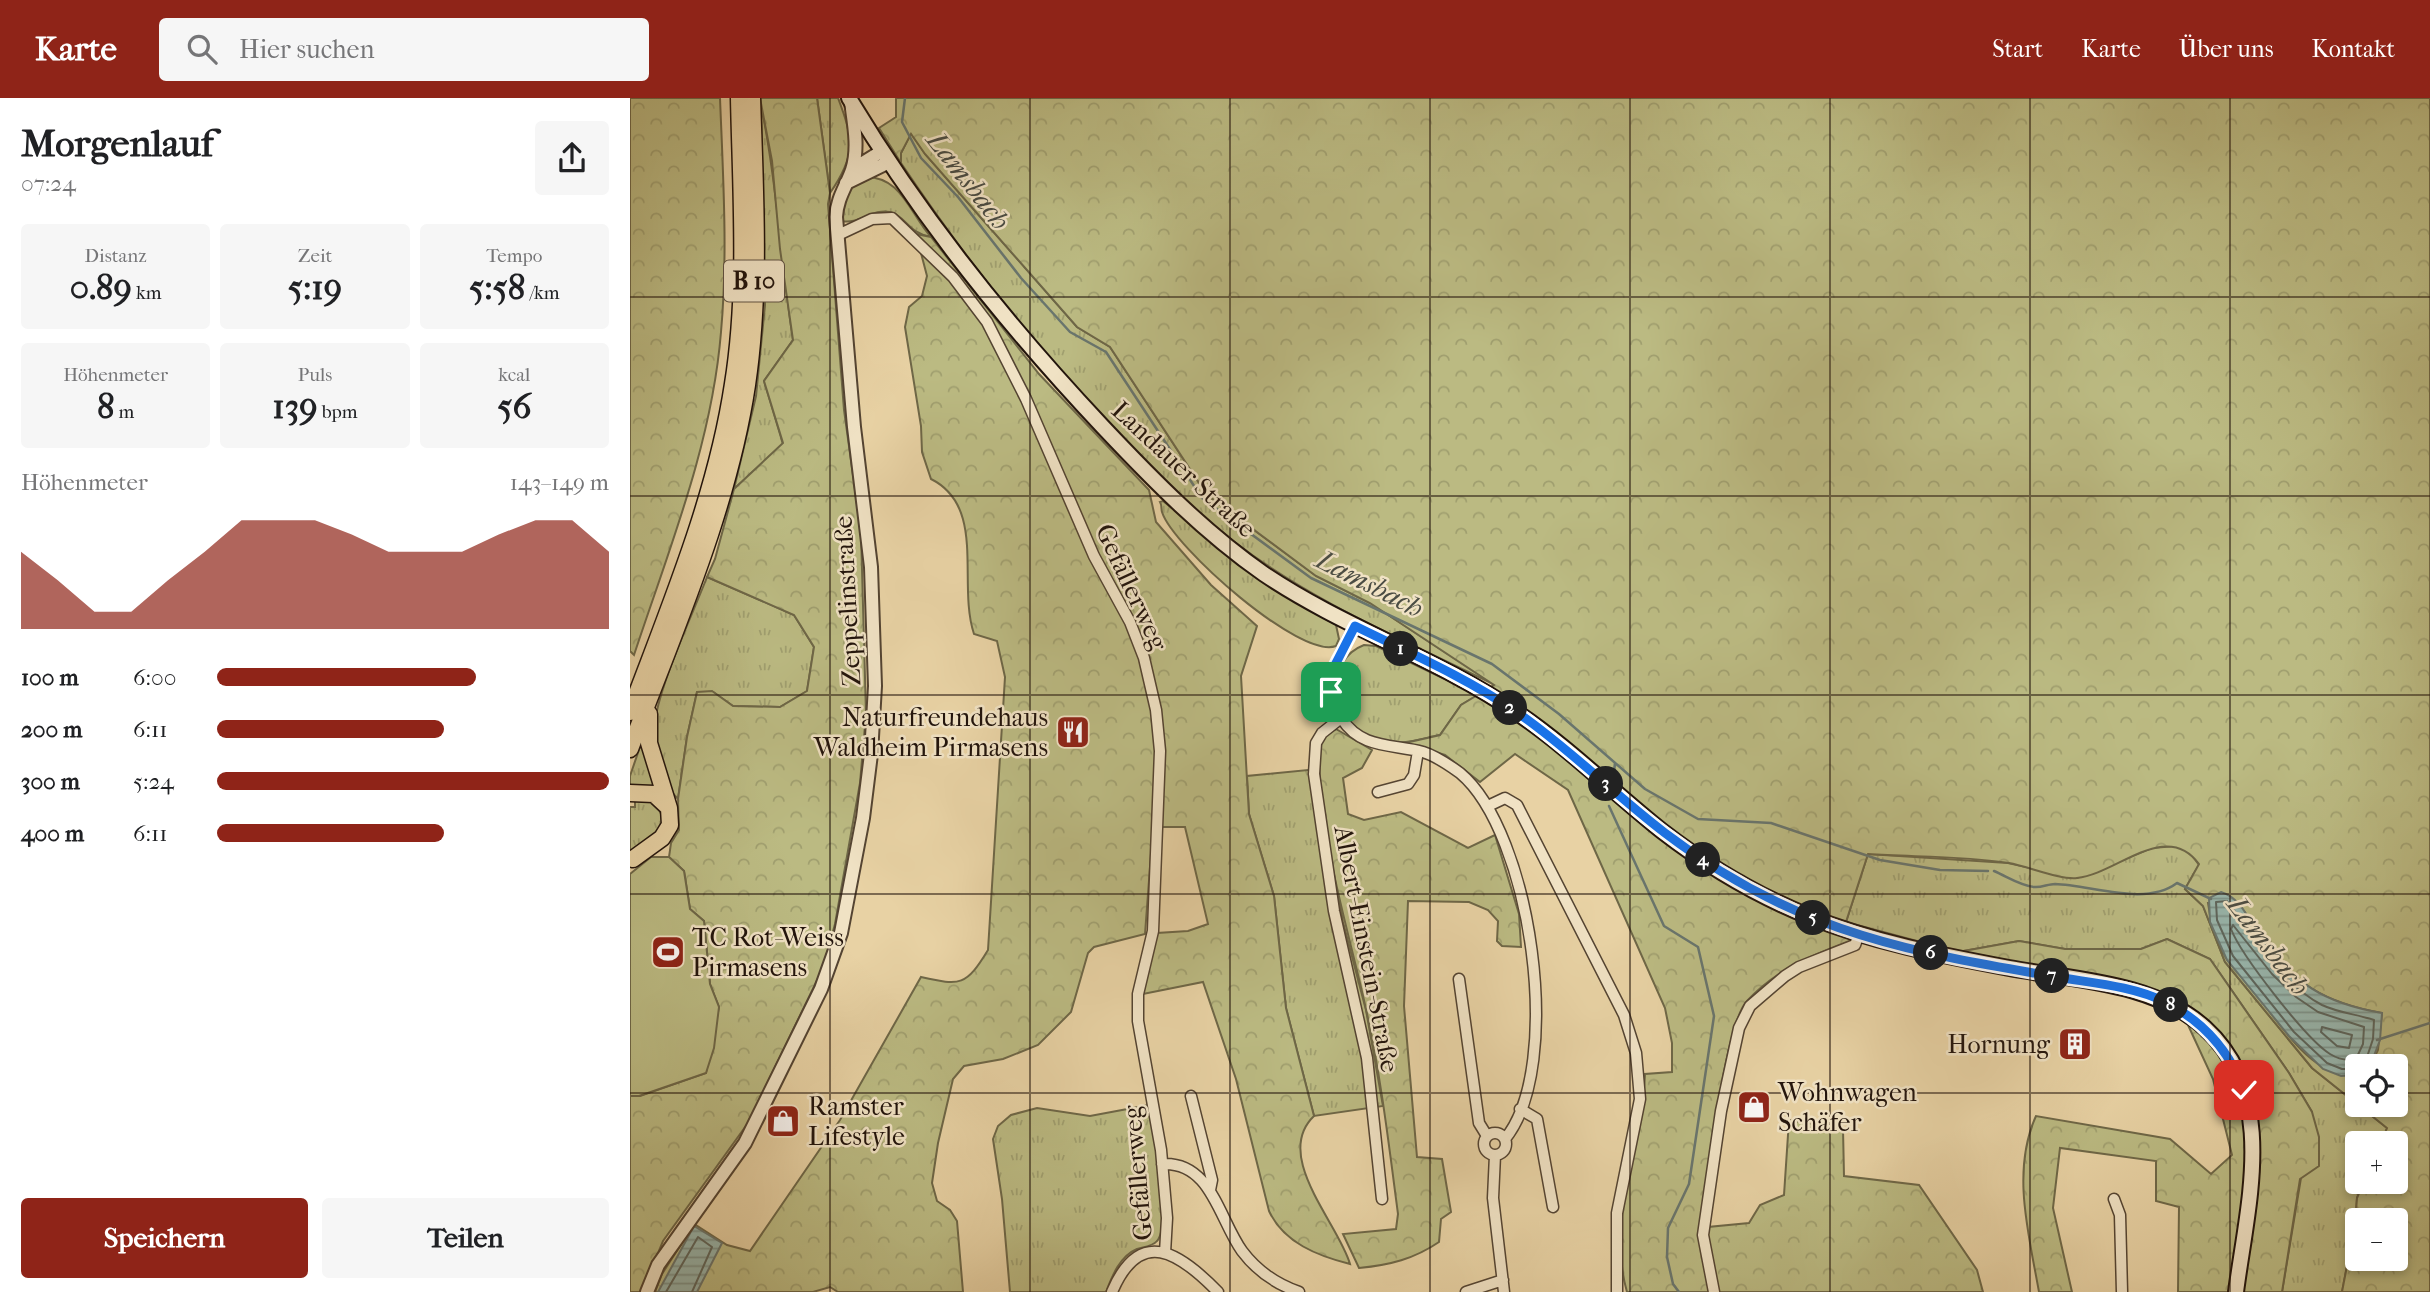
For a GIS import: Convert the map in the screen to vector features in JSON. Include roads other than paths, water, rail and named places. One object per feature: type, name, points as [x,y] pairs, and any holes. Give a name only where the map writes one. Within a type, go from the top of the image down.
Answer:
[{"type":"highway","name":"B 10","points":[[630,712],[701,517],[721,446],[733,386],[741,296],[739,98]]},
{"type":"highway","name":"B 10","points":[[630,749],[721,499],[747,386],[754,297],[752,98]]},
{"type":"highway","points":[[632,860],[667,833],[669,808],[649,743],[648,716],[656,681]]},
{"type":"highway","points":[[630,793],[639,791],[654,794],[669,808]]},
{"type":"main road","name":"Landauer Straße","points":[[850,100],[944,240],[1019,333],[1160,487],[1240,557],[1296,594],[1474,686],[1519,714],[1664,832],[1716,869],[1806,915],[1859,934],[1921,951],[2148,995],[2177,1009],[2207,1030],[2231,1061],[2250,1109],[2252,1165],[2236,1292]]},
{"type":"street","points":[[843,187],[853,169],[855,150],[850,100]]},
{"type":"street","points":[[853,169],[886,156]]},
{"type":"street","points":[[843,187],[886,156]]},
{"type":"street","name":"Zeppelinstraße","points":[[647,1292],[658,1265],[745,1143],[821,989],[841,933],[858,845],[872,740],[875,686],[872,580],[864,494],[854,427],[836,205],[843,187]]},
{"type":"street","name":"Gefällerweg","points":[[838,235],[872,219],[892,218],[935,258],[969,297],[1006,357],[1094,556],[1130,622],[1144,657],[1156,710],[1160,751],[1153,931],[1138,994],[1138,1021],[1162,1164],[1167,1218],[1165,1253]]},
{"type":"street","points":[[1355,626],[1336,660],[1331,679],[1331,692],[1341,718],[1349,729],[1370,743],[1418,751],[1436,758],[1460,773],[1488,806],[1519,887],[1533,958],[1536,1027],[1532,1063],[1520,1110],[1505,1139],[1503,1152],[1495,1155],[1486,1150],[1487,1136],[1479,1123],[1459,979]]},
{"type":"street","name":"Albert-Einstein-Straße","points":[[1341,718],[1322,733],[1316,743],[1314,774],[1334,911],[1367,1058],[1382,1199]]},
{"type":"street","points":[[1378,792],[1408,784],[1414,775],[1418,751]]},
{"type":"street","points":[[1488,806],[1501,799],[1509,799],[1522,812],[1624,1015],[1636,1053],[1640,1099],[1617,1213],[1618,1292]]},
{"type":"street","points":[[1714,1292],[1703,1235],[1721,1111],[1739,1028],[1751,1006],[1785,976],[1799,967],[1855,945],[1859,934]]},
{"type":"street","points":[[1191,1096],[1212,1180],[1210,1190]]},
{"type":"street","points":[[1520,1110],[1537,1119],[1553,1207]]},
{"type":"street","points":[[1487,1136],[1495,1133],[1505,1139]]},
{"type":"street","points":[[1495,1155],[1493,1198],[1504,1292]]},
{"type":"street","points":[[1162,1164],[1185,1167],[1210,1190],[1248,1258],[1277,1283],[1299,1292]]},
{"type":"street","points":[[2114,1199],[2120,1215],[2122,1292]]},
{"type":"street","points":[[1112,1292],[1123,1269],[1138,1254],[1165,1253],[1186,1262],[1218,1292]]},
{"type":"street","points":[[1466,1292],[1503,1280]]},
{"type":"water","points":[[2221,892],[2234,899],[2272,952],[2298,979],[2312,989],[2343,1003],[2382,1013],[2380,1040],[2375,1054],[2345,1054],[2345,1076],[2323,1069],[2289,1036],[2227,960],[2210,922],[2209,898]]},
{"type":"water","points":[[694,1226],[722,1243],[697,1292],[658,1292]]},
{"type":"waterway","name":"Lamsbach","points":[[905,98],[902,122],[921,158],[958,197],[1021,278],[1070,332],[1106,352],[1202,498],[1311,578],[1492,664],[1559,714],[1645,789],[1698,819],[1771,823],[1880,860],[1940,870],[1988,871]]},
{"type":"waterway","points":[[1613,780],[1615,763]]},
{"type":"waterway","points":[[1609,806],[1664,926],[1698,947],[1714,1016],[1689,1184],[1668,1228],[1667,1257],[1673,1284],[1679,1292]]},
{"type":"waterway","name":"Lamsbach","points":[[1994,871],[2018,883],[2034,887],[2070,885],[2118,893],[2150,893],[2177,883],[2211,899]]},
{"type":"waterway","name":"Lamsbach","points":[[2377,1040],[2430,1023]]},
{"type":"place","name":"Naturfreundehaus Waldheim Pirmasens","points":[[1073,732]]},
{"type":"place","name":"TC Rot-Weiss Pirmasens","points":[[668,952]]},
{"type":"place","name":"Hornung","points":[[2075,1044]]},
{"type":"place","name":"Wohnwagen Schäfer","points":[[1754,1107]]},
{"type":"place","name":"Ramster Lifestyle","points":[[783,1121]]}]
